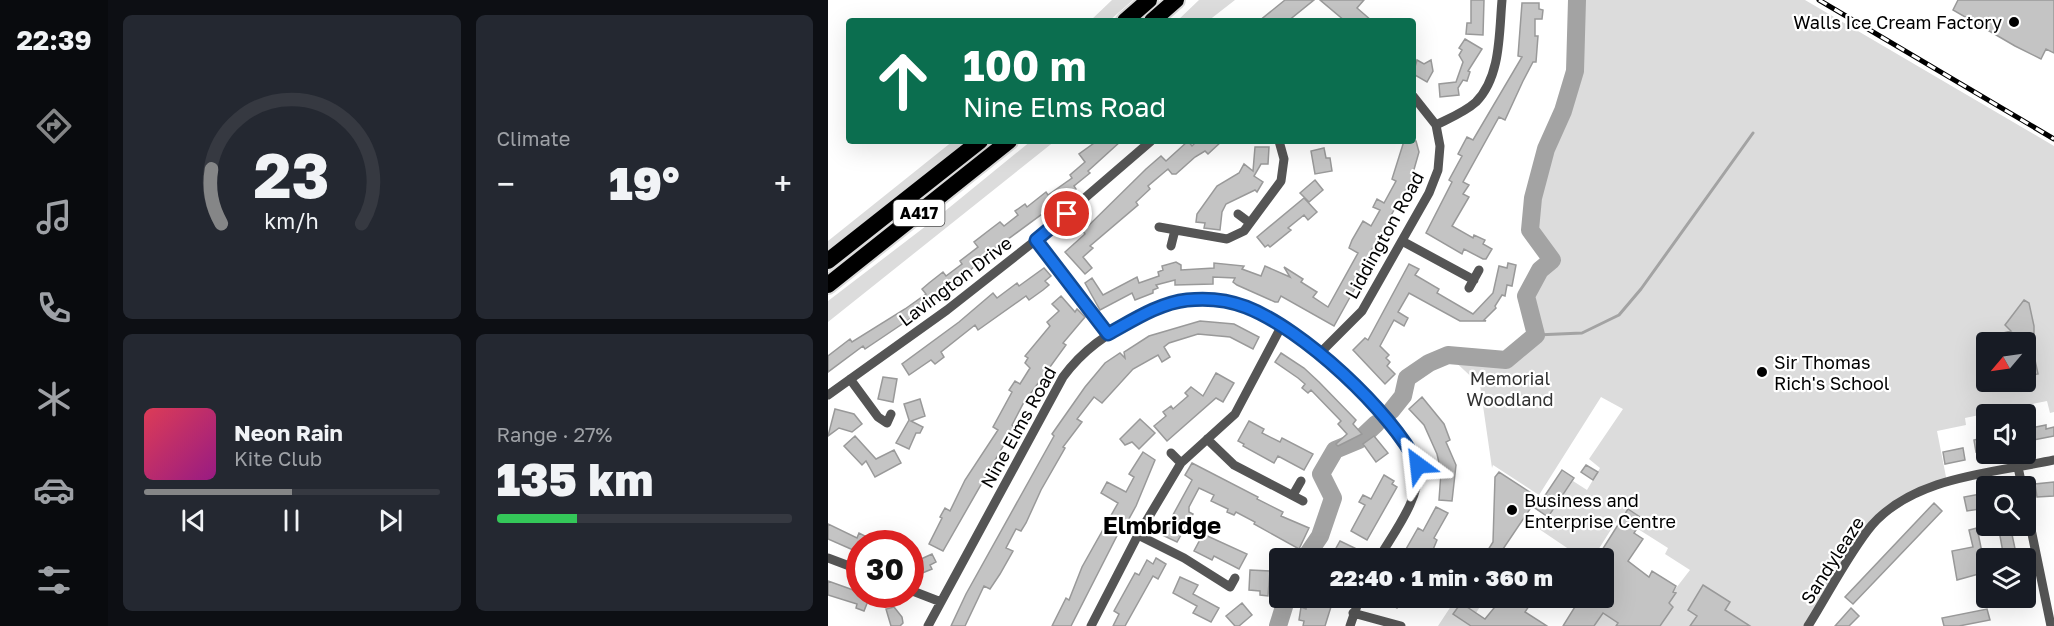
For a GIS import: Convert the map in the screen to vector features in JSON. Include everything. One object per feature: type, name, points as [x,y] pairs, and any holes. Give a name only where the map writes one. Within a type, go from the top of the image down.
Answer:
[{"type":"highway","points":[[1128,18],[1149,0]]},
{"type":"highway","points":[[1155,18],[1176,0]]},
{"type":"highway","name":"A417","points":[[828,261],[976,144]]},
{"type":"highway","name":"A417","points":[[828,285],[1005,144]]},
{"type":"street","points":[[1416,100],[1436,125],[1462,112],[1477,101],[1490,81],[1496,59],[1502,0]]},
{"type":"street","name":"Liddington Road","points":[[1320,354],[1362,311],[1402,241],[1438,170],[1440,146],[1436,125]]},
{"type":"street","name":"Lavington Drive","points":[[828,395],[946,310],[1036,240],[1148,144]]},
{"type":"street","points":[[1159,227],[1227,239],[1244,231],[1281,181],[1284,159],[1280,144]]},
{"type":"street","points":[[1238,214],[1250,223]]},
{"type":"street","points":[[1171,246],[1175,230]]},
{"type":"street","points":[[1036,240],[1108,334]]},
{"type":"street","points":[[1402,241],[1472,284],[1479,270]]},
{"type":"street","name":"Nine Elms Road","points":[[928,626],[1063,377],[1077,358],[1108,334],[1160,308],[1186,300],[1218,300],[1236,304],[1281,327],[1345,375],[1408,445],[1418,465],[1417,489],[1385,548]]},
{"type":"street","points":[[1091,626],[1138,535],[1181,463],[1235,414],[1281,327]]},
{"type":"street","points":[[850,379],[878,417],[887,423]]},
{"type":"street","points":[[1207,439],[1234,465],[1303,501]]},
{"type":"street","points":[[1172,453],[1181,463]]},
{"type":"street","name":"Sandyleaze","points":[[1808,626],[1871,526],[1889,508],[1930,487],[2054,460]]},
{"type":"street","points":[[2018,467],[2020,476]]},
{"type":"street","points":[[1293,495],[1301,482]]},
{"type":"street","points":[[1138,535],[1184,558],[1230,587]]},
{"type":"street","points":[[2033,536],[2053,626]]},
{"type":"street","points":[[828,558],[846,565]]},
{"type":"street","points":[[924,595],[941,602]]},
{"type":"street","points":[[1350,626],[1355,608]]},
{"type":"street","points":[[1353,613],[1401,626]]},
{"type":"green space","points":[[1112,0],[1133,0],[1112,18],[1093,18]]},
{"type":"green space","points":[[1199,0],[1235,0],[1212,18],[1180,18]]},
{"type":"green space","name":"Memorial Woodland","points":[[1577,0],[1805,0],[2054,146],[2054,412],[2050,413],[2047,401],[2033,404],[1976,404],[1976,416],[1965,418],[1966,425],[1937,431],[1947,482],[1931,487],[1871,526],[1808,626],[1660,626],[1673,607],[1669,603],[1676,594],[1673,592],[1690,570],[1665,554],[1668,548],[1619,517],[1599,548],[1567,548],[1539,529],[1573,481],[1587,490],[1600,468],[1589,459],[1623,409],[1601,397],[1539,495],[1493,465],[1492,468],[1480,385],[1448,355],[1506,360],[1536,335],[1526,296],[1540,270],[1552,260],[1530,230],[1533,198],[1546,149],[1563,111],[1575,71]]},
{"type":"green space","points":[[949,144],[964,144],[828,252],[828,241]]},
{"type":"green space","points":[[1027,144],[1051,144],[828,322],[828,301],[939,216]]},
{"type":"green space","points":[[1450,608],[1458,608],[1454,614],[1470,626],[1438,626]]},
{"type":"green space","points":[[1468,608],[1479,608],[1476,613]]},
{"type":"green space","points":[[1603,613],[1618,623],[1618,626],[1594,626]]},
{"type":"building","points":[[1285,0],[1314,0],[1292,18],[1263,18]]},
{"type":"building","points":[[1320,0],[1364,0],[1357,8],[1369,18],[1341,18]]},
{"type":"building","points":[[1471,0],[1484,0],[1483,35],[1466,34],[1467,23],[1471,23]]},
{"type":"building","name":"Walls Ice Cream Factory","points":[[1958,0],[2054,0],[2054,53],[2046,49],[2041,59],[2015,46],[1953,10]]},
{"type":"building","points":[[1522,3],[1539,3],[1539,9],[1543,10],[1542,19],[1535,19],[1535,36],[1538,36],[1536,62],[1533,62],[1505,120],[1499,117],[1463,182],[1469,185],[1463,194],[1469,197],[1452,226],[1473,238],[1474,235],[1485,240],[1483,244],[1492,249],[1486,259],[1483,259],[1464,249],[1462,254],[1426,233],[1452,182],[1449,180],[1462,156],[1458,154],[1467,137],[1473,140],[1522,57],[1518,56]]},
{"type":"building","points":[[1465,39],[1482,49],[1468,71],[1470,72],[1467,81],[1463,80],[1458,88],[1459,95],[1440,97],[1439,84],[1456,82],[1463,62],[1459,55],[1462,50],[1459,48]]},
{"type":"building","points":[[1417,60],[1424,64],[1431,60],[1433,71],[1427,82],[1416,76]]},
{"type":"building","points":[[1416,141],[1419,152],[1411,180],[1368,256],[1356,280],[1359,281],[1334,326],[1281,296],[1278,302],[1275,302],[1237,285],[1233,282],[1235,278],[1213,277],[1213,284],[1175,285],[1175,280],[1156,285],[1158,288],[1153,290],[1153,293],[1135,300],[1132,293],[1100,310],[1085,283],[1092,278],[1103,295],[1137,277],[1139,283],[1159,276],[1158,272],[1163,270],[1162,266],[1176,262],[1181,265],[1181,270],[1214,268],[1214,263],[1244,266],[1242,269],[1261,276],[1265,266],[1290,277],[1284,267],[1303,279],[1301,282],[1317,292],[1313,297],[1328,307],[1358,253],[1349,248],[1352,240],[1363,221],[1371,226],[1380,210],[1373,207],[1377,199],[1384,203],[1396,181],[1392,179],[1403,144],[1416,144]]},
{"type":"building","points":[[1093,144],[1118,144],[1074,186],[1076,189],[996,248],[926,308],[865,349],[863,346],[828,372],[828,356],[850,339],[852,342],[926,294],[922,289],[943,272],[946,276],[962,264],[960,261],[978,247],[974,242],[1000,222],[1004,226],[1018,215],[1015,211],[1025,204],[1027,207],[1046,192],[1048,195],[1072,178],[1070,175],[1085,162],[1079,154]]},
{"type":"building","points":[[1185,144],[1192,146],[1194,144],[1219,144],[1208,154],[1205,151],[1195,157],[1176,174],[1172,174],[1168,169],[1148,186],[1150,189],[1136,202],[1138,205],[1090,246],[1093,248],[1083,257],[1092,268],[1085,274],[1065,252],[1146,169],[1161,156],[1166,161]]},
{"type":"building","points":[[1255,147],[1269,147],[1268,164],[1261,164],[1254,176],[1263,182],[1257,192],[1255,190],[1226,204],[1222,212],[1220,230],[1204,228],[1205,223],[1196,222],[1197,214],[1217,186],[1239,173],[1244,164],[1253,171]]},
{"type":"building","points":[[1324,148],[1326,158],[1330,158],[1332,171],[1315,174],[1311,151]]},
{"type":"building","points":[[1315,180],[1323,190],[1309,202],[1300,193]]},
{"type":"building","points":[[1304,198],[1317,212],[1308,220],[1304,215],[1288,228],[1291,230],[1270,247],[1268,245],[1265,247],[1257,237]]},
{"type":"building","points":[[1508,263],[1516,265],[1512,286],[1507,285],[1505,296],[1502,295],[1496,308],[1484,320],[1486,321],[1460,321],[1409,293],[1398,312],[1408,318],[1404,326],[1394,320],[1380,346],[1389,355],[1386,358],[1390,362],[1387,366],[1395,374],[1385,384],[1353,350],[1365,338],[1368,340],[1409,264],[1419,269],[1415,275],[1439,289],[1437,293],[1473,314],[1493,293],[1499,266],[1507,268]]},
{"type":"building","points":[[1044,268],[1051,276],[1045,281],[1049,285],[1043,290],[1029,300],[1026,296],[978,330],[975,325],[941,352],[944,357],[935,364],[931,360],[909,375],[902,364],[959,322],[993,293],[997,298],[1017,283],[1019,286]]},
{"type":"building","points":[[1061,296],[1075,312],[1077,309],[1085,317],[1063,343],[1066,345],[1023,404],[1012,425],[1014,427],[943,551],[929,544],[942,518],[940,517],[945,508],[950,511],[965,480],[998,430],[993,427],[1012,392],[1009,390],[1015,381],[1020,384],[1030,368],[1025,363],[1028,358],[1025,356],[1050,326],[1047,322],[1059,311],[1052,304]]},
{"type":"building","points":[[2024,300],[2029,303],[2034,332],[2007,332],[2011,331],[2005,325]]},
{"type":"building","points":[[1200,321],[1234,324],[1259,337],[1253,349],[1230,337],[1198,334],[1169,343],[1164,347],[1170,357],[1162,362],[1158,355],[1133,369],[1102,403],[1094,397],[1077,419],[1082,422],[1063,447],[1065,448],[1041,490],[1026,523],[1021,531],[1016,529],[1006,548],[1013,551],[1000,574],[990,589],[984,586],[965,626],[951,626],[966,594],[1054,436],[1052,434],[1085,387],[1105,363],[1120,353],[1125,358],[1124,352],[1149,336]]},
{"type":"building","points":[[1281,353],[1304,368],[1319,382],[1356,420],[1353,424],[1362,434],[1338,446],[1336,444],[1347,434],[1338,424],[1341,421],[1311,390],[1308,393],[1302,388],[1305,384],[1275,362]]},
{"type":"building","points":[[1216,373],[1234,383],[1223,402],[1216,398],[1167,441],[1154,426],[1166,416],[1163,412],[1171,406],[1173,409],[1188,396],[1185,393],[1191,387],[1203,396]]},
{"type":"building","points":[[883,377],[897,379],[893,402],[878,399]]},
{"type":"building","points":[[1422,397],[1444,424],[1450,440],[1446,442],[1456,465],[1452,501],[1439,500],[1441,472],[1437,454],[1424,425],[1409,409]]},
{"type":"building","points":[[920,399],[925,416],[911,421],[923,427],[920,433],[916,433],[909,449],[896,443],[909,420],[904,404]]},
{"type":"building","points":[[835,409],[854,414],[862,424],[852,432],[839,428],[828,436]]},
{"type":"building","points":[[1140,419],[1155,433],[1139,449],[1132,442],[1125,445],[1120,439]]},
{"type":"building","points":[[1249,421],[1264,429],[1262,433],[1280,442],[1282,438],[1313,454],[1304,470],[1278,456],[1274,463],[1243,446],[1244,444],[1238,441]]},
{"type":"building","points":[[2046,425],[2046,429],[2054,427],[2054,436],[2036,439],[2036,427]]},
{"type":"building","points":[[855,436],[876,459],[894,450],[901,463],[875,477],[866,461],[862,465],[844,446]]},
{"type":"building","points":[[1374,436],[1388,453],[1376,462],[1363,444]]},
{"type":"building","points":[[1963,448],[1965,460],[1945,464],[1943,452]]},
{"type":"building","points":[[1143,452],[1155,460],[1136,506],[1125,526],[1123,524],[1071,626],[1052,626],[1066,598],[1069,600],[1082,567],[1118,503],[1101,493],[1107,482],[1126,492],[1134,477],[1129,474]]},
{"type":"building","points":[[1192,463],[1258,497],[1257,499],[1283,512],[1281,516],[1309,528],[1299,548],[1236,512],[1234,515],[1227,512],[1228,509],[1211,501],[1214,495],[1199,488],[1189,507],[1189,512],[1193,514],[1177,542],[1162,535],[1192,480],[1185,475]]},
{"type":"building","points":[[1586,465],[1598,472],[1593,480],[1581,472]]},
{"type":"building","name":"Business and Enterprise Centre","points":[[1562,470],[1574,478],[1548,517],[1532,506],[1504,548],[1489,548],[1493,542],[1495,477],[1499,472],[1542,500]]},
{"type":"building","points":[[1384,475],[1394,481],[1392,484],[1397,487],[1367,540],[1351,531],[1365,505],[1359,502],[1363,495],[1371,499]]},
{"type":"building","points":[[2054,482],[2054,496],[2037,497],[2036,484]]},
{"type":"building","points":[[1976,495],[1976,510],[1967,511],[1964,497]]},
{"type":"building","points":[[1934,503],[1942,511],[1853,604],[1845,597]]},
{"type":"building","points":[[1436,507],[1448,513],[1434,538],[1437,540],[1434,548],[1407,548],[1418,528],[1423,531]]},
{"type":"building","points":[[1628,509],[1643,519],[1634,533],[1643,539],[1628,561],[1649,577],[1652,571],[1676,586],[1673,592],[1676,593],[1669,603],[1673,607],[1660,626],[1616,626],[1618,623],[1603,613],[1594,626],[1563,626],[1574,608],[1614,608],[1614,548],[1603,548]]},
{"type":"building","points":[[828,524],[846,533],[846,547],[828,539]]},
{"type":"building","points":[[1976,528],[1976,536],[1979,536],[1981,548],[1976,548],[1976,575],[1957,580],[1952,551],[1973,547],[1969,530]]},
{"type":"building","points":[[1203,534],[1247,554],[1239,569],[1214,556],[1212,560],[1194,551]]},
{"type":"building","points":[[2000,536],[2012,536],[2015,548],[2002,548]]},
{"type":"building","points":[[1340,541],[1355,548],[1336,548]]},
{"type":"building","points":[[932,554],[936,562],[930,565],[932,569],[924,572],[924,558]]},
{"type":"building","points":[[1156,558],[1166,564],[1158,579],[1153,576],[1125,626],[1113,626],[1119,614],[1114,611],[1135,573],[1139,575],[1147,560],[1153,564]]},
{"type":"building","points":[[1250,570],[1269,571],[1268,596],[1260,595],[1260,591],[1249,590]]},
{"type":"building","points":[[1180,577],[1198,585],[1193,594],[1219,608],[1211,622],[1193,613],[1197,606],[1173,593]]},
{"type":"building","points":[[828,581],[846,587],[846,601],[828,595]]},
{"type":"building","points":[[1703,585],[1730,602],[1725,610],[1750,626],[1690,626],[1697,616],[1688,610]]},
{"type":"building","points":[[1242,603],[1252,615],[1239,626],[1235,626],[1226,616]]},
{"type":"building","points":[[895,608],[902,617],[903,623],[900,626],[891,626],[886,609]]},
{"type":"building","points":[[1301,608],[1331,608],[1325,626],[1303,626],[1304,621],[1299,620]]},
{"type":"building","points":[[1457,608],[1468,608],[1485,619],[1494,608],[1528,608],[1525,612],[1547,626],[1471,626],[1453,614]]},
{"type":"building","points":[[1851,608],[1859,616],[1849,626],[1835,626]]},
{"type":"building","points":[[1987,609],[1990,620],[1959,626],[1944,626],[1942,618]]},
{"type":"waterway","points":[[1391,411],[1403,396],[1407,378],[1429,363],[1448,355],[1506,360],[1536,335],[1526,296],[1540,270],[1552,260],[1530,230],[1533,198],[1546,149],[1563,111],[1575,71],[1577,0]]},
{"type":"waterway","points":[[1536,335],[1582,333],[1619,315],[1641,289],[1753,133]]},
{"type":"waterway","points":[[1312,548],[1320,536],[1333,498],[1321,474],[1335,450],[1359,440],[1376,424]]},
{"type":"waterway","points":[[1278,626],[1284,608]]},
{"type":"railway","points":[[1819,0],[2054,139]]},
{"type":"place","name":"Walls Ice Cream Factory","points":[[2014,22]]},
{"type":"place","name":"Sir Thomas Rich's School","points":[[1762,372]]},
{"type":"place","name":"Business and Enterprise Centre","points":[[1512,510]]},
{"type":"district","name":"Elmbridge","points":[[1162,524]]},
{"type":"route","points":[[1067,214],[1036,240],[1108,334],[1160,308],[1186,300],[1218,300],[1248,308],[1281,327],[1345,375],[1408,445],[1418,465]]}]
